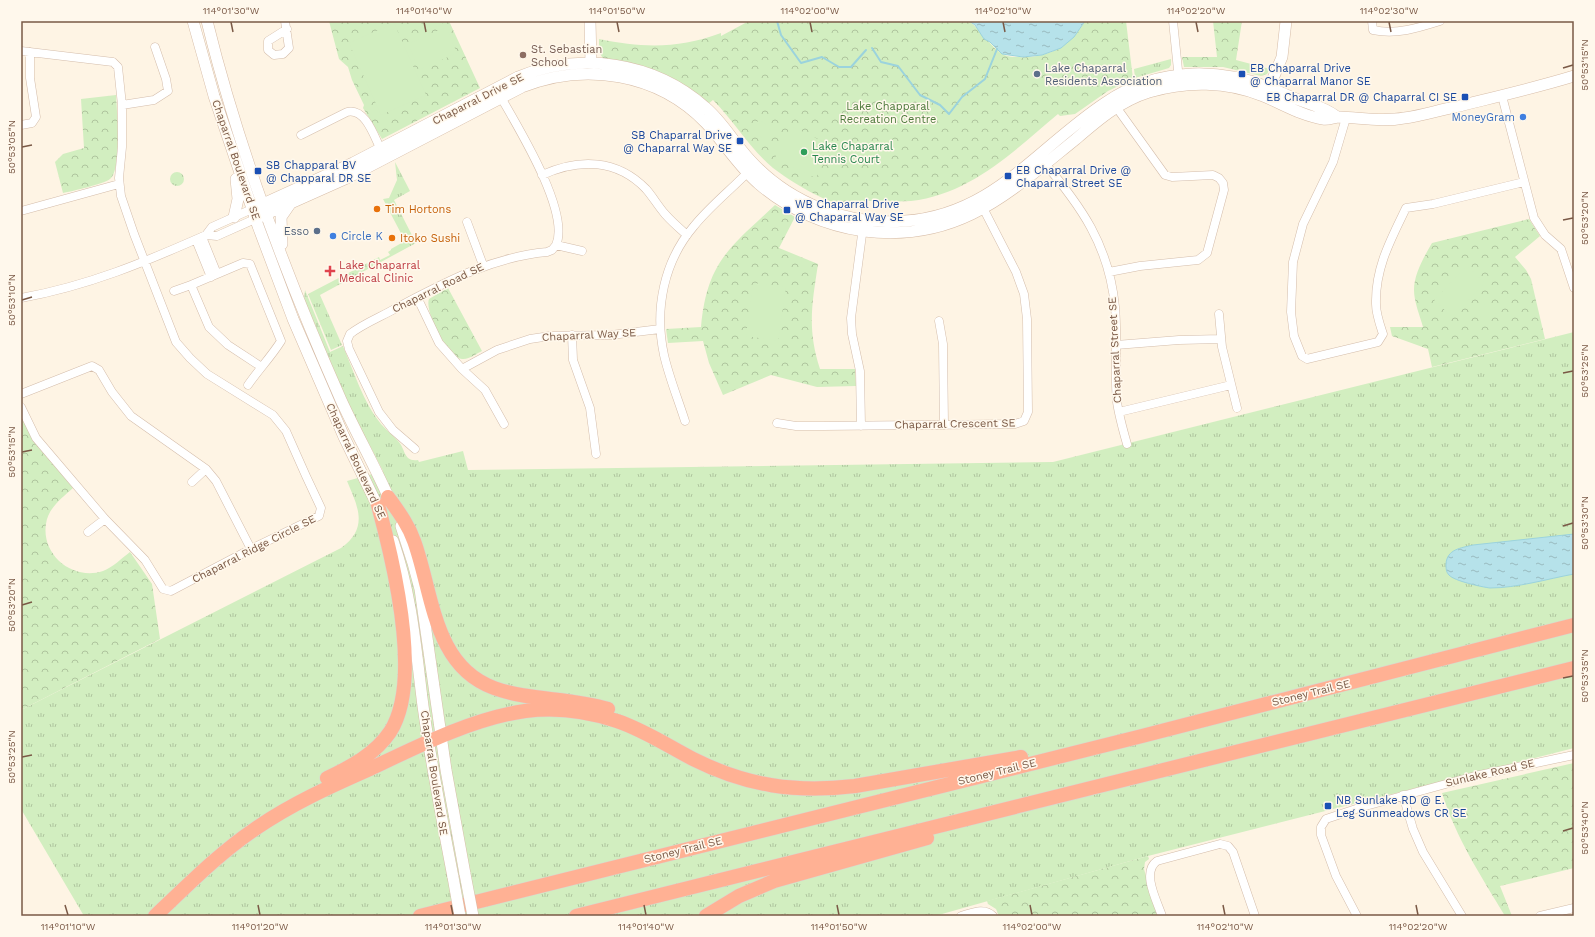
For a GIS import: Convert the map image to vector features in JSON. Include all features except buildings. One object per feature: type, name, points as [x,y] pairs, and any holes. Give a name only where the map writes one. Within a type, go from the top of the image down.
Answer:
[{"type":"highway","points":[[383,501],[404,519],[414,539],[443,639],[453,657],[470,675],[488,686],[501,690],[578,701],[612,710],[642,724],[727,774]]},
{"type":"highway","points":[[215,861],[239,836],[273,810],[358,762],[372,752],[386,737],[397,720],[401,708],[405,682],[401,616],[383,501]]},
{"type":"highway","name":"Stoney Trail SE","points":[[420,916],[1142,736],[1573,626]]},
{"type":"highway","points":[[576,916],[1574,668]]},
{"type":"highway","points":[[155,916],[215,861],[253,830],[285,810],[328,788],[435,740],[482,722],[512,714],[542,710],[574,711],[602,716],[633,727],[727,774],[778,787],[808,790],[832,789],[1142,736]]},
{"type":"highway","points":[[706,916],[746,892],[789,876],[1197,761]]},
{"type":"main road","name":"Chaparral Boulevard SE","points":[[193,21],[214,96],[233,154],[254,214],[313,368],[344,437],[406,538],[420,589],[435,740],[453,877],[460,916]]},
{"type":"main road","name":"Chaparral Boulevard SE","points":[[207,21],[222,85],[265,209],[383,501]]},
{"type":"main road","points":[[590,21],[590,68]]},
{"type":"main road","points":[[1268,92],[1282,57],[1286,21]]},
{"type":"main road","name":"Chaparral Drive SE","points":[[265,209],[290,204],[339,182],[383,154],[498,93],[527,74],[545,68],[568,64],[590,68],[636,69],[658,77],[679,88],[713,114],[751,169],[808,203],[863,225],[925,219],[981,205],[1003,185],[1042,160],[1090,114],[1113,103],[1144,83],[1224,75],[1247,79],[1268,92],[1329,110],[1342,117],[1361,120],[1404,119],[1502,96],[1574,76]]},
{"type":"main road","points":[[233,154],[238,195],[234,217]]},
{"type":"main road","name":"Chaparral Drive SE","points":[[254,214],[328,176],[383,154]]},
{"type":"main road","points":[[284,258],[280,220],[282,214],[290,204]]},
{"type":"main road","name":"Chaparral Boulevard SE","points":[[435,740],[473,916]]},
{"type":"street","points":[[1172,21],[1179,80]]},
{"type":"street","points":[[1372,21],[1373,30],[1385,33],[1415,29],[1440,21]]},
{"type":"street","points":[[122,106],[154,100],[168,91],[165,73],[155,47]]},
{"type":"street","name":"Chaparral Ridge Circle SE","points":[[21,51],[112,62],[118,67],[122,106],[122,147],[119,184],[122,200],[176,342],[207,374],[273,415],[286,431],[321,508],[319,516],[251,548],[171,591],[163,589],[145,560],[105,519],[36,438],[21,407]]},
{"type":"street","points":[[21,125],[32,123],[36,116],[30,78],[30,52]]},
{"type":"street","points":[[498,93],[542,175],[555,208],[559,237],[556,245],[582,251]]},
{"type":"street","points":[[1502,96],[1534,218],[1546,235],[1561,249],[1574,288]]},
{"type":"street","points":[[1109,272],[1140,266],[1192,261],[1203,258],[1208,251],[1214,220],[1224,188],[1221,179],[1213,175],[1172,177],[1165,175],[1113,103]]},
{"type":"street","points":[[301,135],[347,112],[355,111],[363,116],[383,154]]},
{"type":"street","points":[[1342,117],[1333,162],[1303,224],[1293,262],[1291,292],[1294,336],[1302,356],[1307,359],[1378,342],[1383,334],[1376,305],[1378,272],[1385,249],[1406,208],[1433,204],[1524,182]]},
{"type":"street","name":"Chaparral Street SE","points":[[1042,160],[1073,198],[1101,245],[1109,272],[1115,308],[1119,412],[1127,444]]},
{"type":"street","points":[[542,175],[560,167],[582,163],[598,164],[620,170],[641,184],[669,218],[687,234]]},
{"type":"street","points":[[685,421],[666,363],[660,329],[661,303],[665,283],[675,256],[687,234],[704,215],[751,169]]},
{"type":"street","points":[[21,211],[119,184]]},
{"type":"street","name":"Chaparral Crescent SE","points":[[777,423],[796,426],[944,425],[1018,424],[1024,420],[1028,412],[1027,319],[1024,294],[1016,272],[981,205]]},
{"type":"street","points":[[21,298],[85,283],[145,263],[201,237],[212,227],[234,217],[254,214]]},
{"type":"street","points":[[201,237],[216,236],[254,214]]},
{"type":"street","points":[[467,222],[483,265]]},
{"type":"street","points":[[861,426],[860,371],[852,334],[851,318],[863,225]]},
{"type":"street","points":[[201,237],[214,276]]},
{"type":"street","name":"Chaparral Road SE","points":[[415,449],[393,430],[378,412],[349,349],[348,339],[355,330],[483,265],[515,256],[547,252],[552,250],[556,245]]},
{"type":"street","points":[[174,292],[243,263],[250,264],[281,341],[272,356],[260,366],[248,385]]},
{"type":"street","points":[[191,285],[209,327],[228,345],[260,366]]},
{"type":"street","points":[[418,297],[439,343],[462,369],[485,390],[504,424]]},
{"type":"street","points":[[1219,314],[1221,339],[1237,408]]},
{"type":"street","points":[[939,321],[943,344],[944,425]]},
{"type":"street","name":"Chaparral Way SE","points":[[462,369],[497,350],[520,341],[545,336],[611,335],[660,329]]},
{"type":"street","points":[[572,336],[573,360],[590,408],[596,454]]},
{"type":"street","points":[[1116,345],[1183,339],[1221,339]]},
{"type":"street","points":[[21,394],[92,366],[99,370],[112,392],[131,416],[206,469],[216,481],[251,548]]},
{"type":"street","points":[[1119,412],[1231,385]]},
{"type":"street","points":[[192,482],[206,469]]},
{"type":"street","points":[[88,532],[105,519]]},
{"type":"street","name":"Sunlake Road SE","points":[[1357,916],[1336,876],[1321,835],[1321,827],[1330,816],[1475,776],[1574,755]]},
{"type":"street","points":[[1403,795],[1420,846],[1462,916]]},
{"type":"street","points":[[1162,916],[1150,876],[1152,866],[1157,861],[1220,844],[1228,846],[1233,852],[1241,879],[1255,916]]},
{"type":"street","points":[[1540,916],[1574,908]]},
{"type":"street","points":[[961,916],[981,911],[988,912],[993,916]]},
{"type":"green space","points":[[329,21],[449,21],[480,88],[382,139],[363,108],[364,105],[352,80],[348,67],[339,59]]},
{"type":"green space","points":[[422,21],[443,21],[444,23],[426,31]]},
{"type":"green space","name":"Lake Chapparal Recreation Centre","points":[[749,21],[969,21],[994,48],[1004,55],[1012,57],[1030,57],[1040,56],[1058,49],[1073,37],[1085,21],[1126,21],[1133,79],[1108,91],[1075,114],[1060,116],[1058,114],[1008,156],[990,169],[953,190],[933,197],[911,201],[869,201],[854,206],[848,206],[820,197],[773,168],[749,144],[713,100],[708,104],[604,60],[599,52],[599,39],[646,45],[675,44],[690,42],[721,33],[721,36]]},
{"type":"green space","points":[[1213,21],[1242,21],[1236,60],[1270,69],[1267,74],[1261,76],[1223,67],[1184,67],[1182,57],[1217,57]]},
{"type":"green space","points":[[394,23],[426,95],[381,115],[349,43]]},
{"type":"green space","points":[[446,27],[457,53],[419,70],[408,44]]},
{"type":"green space","points":[[1171,59],[1171,65],[1169,68],[1135,78],[1134,69]]},
{"type":"green space","points":[[116,95],[118,140],[114,173],[110,179],[102,183],[63,193],[55,162],[63,154],[84,148],[81,99]]},
{"type":"green space","points":[[760,119],[772,133],[763,140],[752,127]]},
{"type":"green space","name":"Lake Chaparral Tennis Court","points":[[791,126],[832,146],[816,178],[775,158]]},
{"type":"green space","points":[[395,162],[410,191],[394,200],[416,243],[320,295],[342,345],[331,350],[308,294],[379,257],[380,260],[390,255],[388,252],[391,249],[405,241],[383,199],[389,198],[397,180]]},
{"type":"green space","points":[[177,172],[182,174],[184,179],[182,184],[177,186],[172,184],[170,179],[172,174]]},
{"type":"green space","points":[[775,205],[795,217],[779,248],[818,264],[814,292],[812,329],[813,341],[820,369],[855,369],[856,386],[817,387],[771,375],[723,395],[709,363],[703,341],[668,343],[666,329],[701,327],[704,305],[709,286],[723,257],[745,233]]},
{"type":"green space","points":[[1529,219],[1540,236],[1515,257],[1526,270],[1531,279],[1545,339],[1432,367],[1428,349],[1392,336],[1390,327],[1423,327],[1417,309],[1414,284],[1420,266],[1432,243]]},
{"type":"green space","points":[[1467,266],[1485,283],[1452,317],[1434,300]]},
{"type":"green space","points":[[753,283],[786,287],[778,341],[746,336]]},
{"type":"green space","points":[[448,288],[482,351],[467,358],[462,359],[456,357],[450,351],[438,333],[430,313],[428,305],[429,299]]},
{"type":"green space","points":[[305,290],[330,352],[343,346],[359,386],[369,406],[381,424],[401,444],[407,457],[413,460],[418,460],[419,462],[463,451],[468,470],[1053,462],[1574,332],[1574,748],[1148,856],[935,916],[84,916],[21,809],[21,710],[341,548],[355,533],[359,517],[355,500],[347,481],[383,471],[349,406],[304,299]]},
{"type":"green space","points":[[1487,301],[1498,310],[1488,323],[1477,314]]},
{"type":"green space","points":[[21,416],[39,446],[73,488],[56,504],[47,518],[46,535],[49,546],[54,555],[61,563],[70,569],[92,573],[106,570],[130,552],[152,584],[160,639],[21,710]]},
{"type":"green space","points":[[1574,763],[1574,868],[1500,886],[1512,916],[1505,916],[1478,871],[1454,826],[1442,793]]},
{"type":"green space","points":[[1148,856],[1149,859],[1145,862],[1144,869],[1157,916],[999,916],[996,909],[988,904],[987,901]]},
{"type":"water","points":[[969,21],[1085,21],[1074,37],[1061,48],[1042,55],[1023,57],[1002,54],[990,42],[984,39],[975,25]]},
{"type":"water","points":[[1574,534],[1574,574],[1521,585],[1490,588],[1456,579],[1449,575],[1447,571],[1446,564],[1449,555],[1459,548],[1473,545]]},
{"type":"waterway","points":[[777,21],[781,35],[801,63],[822,57],[839,67],[851,67],[866,50]]},
{"type":"waterway","points":[[872,48],[881,62],[898,66],[920,95],[940,105],[949,114],[962,97],[985,79],[997,49]]},
{"type":"place","name":"St. Sebastian School","points":[[523,55]]},
{"type":"place","name":"Lake Chaparral Residents Association","points":[[1037,74]]},
{"type":"place","name":"EB Chaparral Drive @ Chaparral Manor SE","points":[[1242,74]]},
{"type":"place","name":"EB Chaparral DR @ Chaparral CI SE","points":[[1465,97]]},
{"type":"place","name":"MoneyGram","points":[[1523,117]]},
{"type":"place","name":"SB Chaparral Drive @ Chaparral Way SE","points":[[740,141]]},
{"type":"place","name":"Lake Chaparral Tennis Court","points":[[804,152]]},
{"type":"place","name":"SB Chapparal BV @ Chapparal DR SE","points":[[258,171]]},
{"type":"place","name":"EB Chaparral Drive @ Chaparral Street SE","points":[[1008,176]]},
{"type":"place","name":"Tim Hortons","points":[[377,209]]},
{"type":"place","name":"WB Chaparral Drive @ Chaparral Way SE","points":[[787,210]]},
{"type":"place","name":"Esso","points":[[317,231]]},
{"type":"place","name":"Circle K","points":[[333,236]]},
{"type":"place","name":"Itoko Sushi","points":[[392,238]]},
{"type":"place","name":"Lake Chaparral Medical Clinic","points":[[330,271]]},
{"type":"place","name":"NB Sunlake RD @ E. Leg Sunmeadows CR SE","points":[[1328,806]]}]
